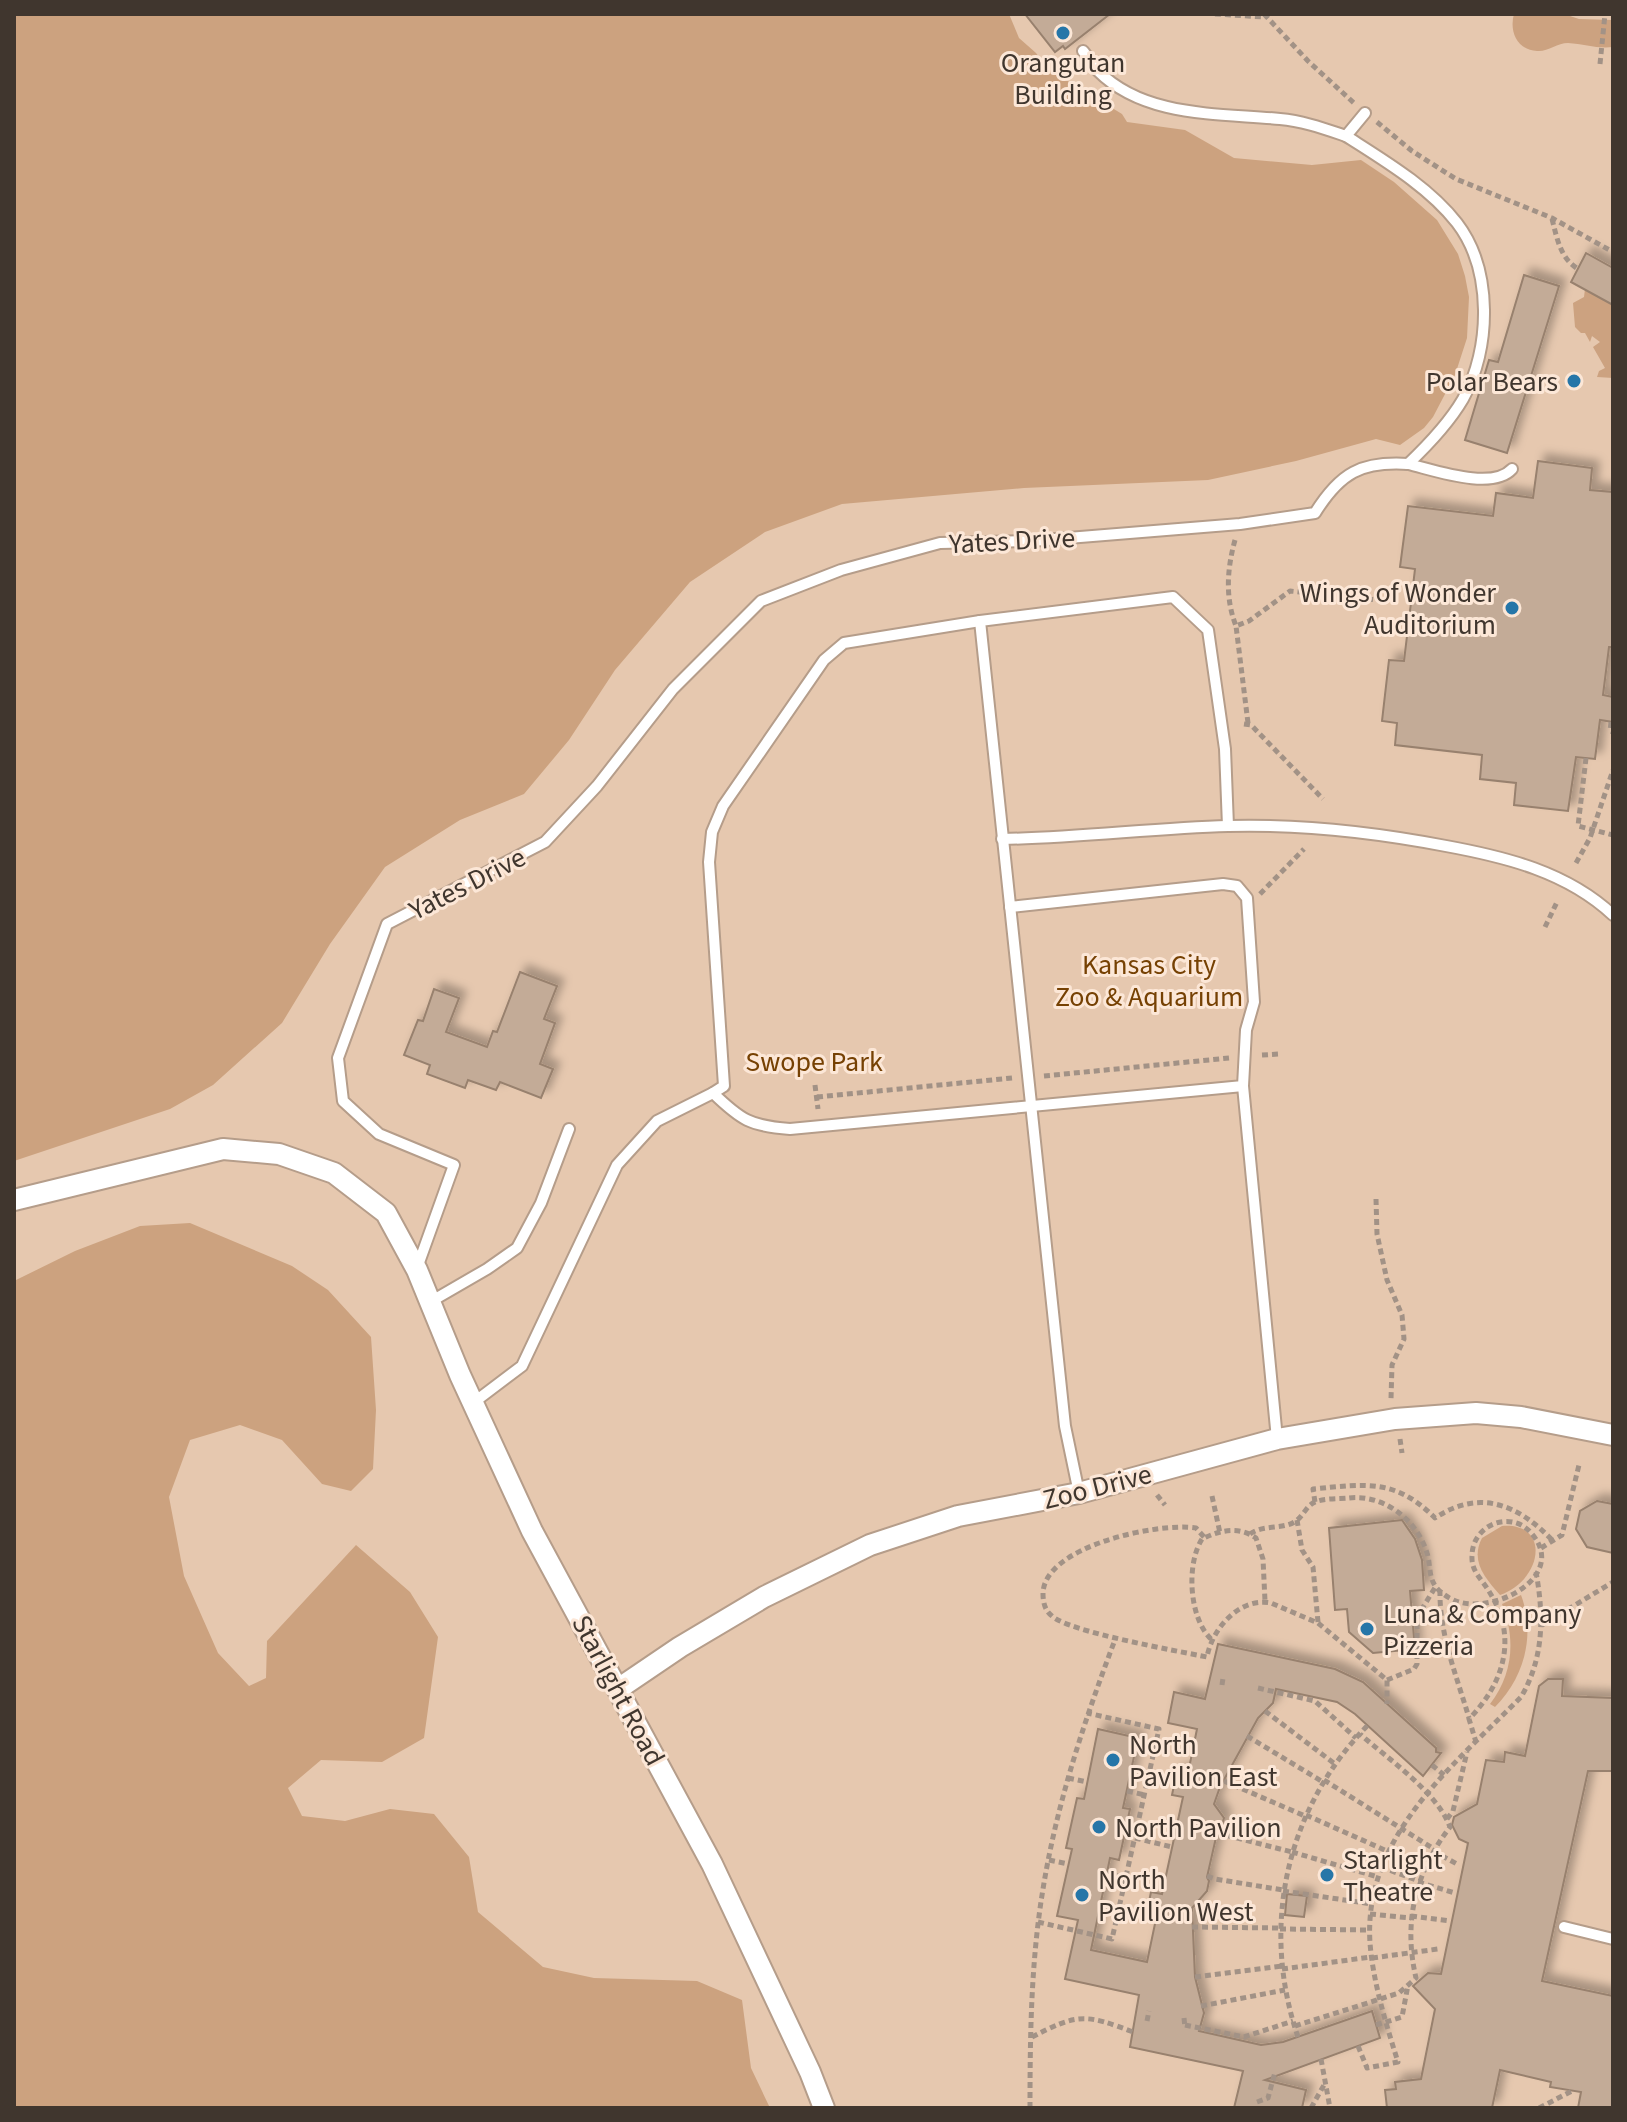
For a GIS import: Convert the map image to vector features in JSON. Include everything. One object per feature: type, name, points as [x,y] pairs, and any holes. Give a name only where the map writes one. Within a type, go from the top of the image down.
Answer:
[{"type":"street","points":[[14,1200],[223,1149],[279,1154],[334,1173],[386,1213],[417,1270]]},
{"type":"street","name":"Starlight Road","points":[[417,1270],[532,1531],[712,1864],[824,2108]]},
{"type":"street","name":"Zoo Drive","points":[[618,1689],[680,1647],[764,1597],[870,1545],[958,1516],[1079,1493],[1277,1439],[1395,1419],[1476,1413],[1521,1417],[1613,1435]]},
{"type":"lane","points":[[1083,51],[1098,71],[1134,96],[1180,110],[1294,121],[1346,136],[1429,195],[1460,227],[1475,256],[1483,310],[1482,341],[1465,396],[1428,445],[1408,464]]},
{"type":"lane","points":[[1346,136],[1365,113]]},
{"type":"lane","name":"Yates Drive","points":[[417,1270],[454,1165],[379,1134],[343,1101],[338,1058],[387,924],[545,842],[597,786],[673,689],[761,601],[841,570],[940,543],[1031,541],[1243,524],[1315,513],[1326,496],[1352,472],[1383,463],[1408,464]]},
{"type":"lane","points":[[1408,464],[1478,479],[1500,478],[1512,469]]},
{"type":"lane","points":[[473,1403],[522,1366],[617,1165],[657,1121],[724,1086],[709,862],[712,832],[723,806],[824,660],[844,643],[980,621],[1173,597],[1208,630],[1225,749],[1228,826]]},
{"type":"lane","points":[[980,621],[1065,1426],[1079,1493]]},
{"type":"lane","points":[[1002,839],[1228,826],[1321,827],[1359,831],[1466,849],[1532,866],[1590,896],[1613,915]]},
{"type":"lane","points":[[1010,907],[1223,884],[1237,886],[1247,898],[1254,1002],[1246,1030],[1243,1086],[1277,1439]]},
{"type":"lane","points":[[713,1093],[739,1117],[768,1127],[790,1129],[1243,1086]]},
{"type":"lane","points":[[430,1302],[517,1248],[541,1203],[569,1129]]},
{"type":"lane","points":[[1564,1927],[1613,1939]]},
{"type":"path","points":[[1215,14],[1252,18],[1265,15],[1308,61],[1412,151],[1456,179],[1552,218],[1613,252]]},
{"type":"path","points":[[1600,64],[1604,16]]},
{"type":"path","points":[[1552,218],[1560,250],[1567,261],[1578,269]]},
{"type":"path","points":[[1236,535],[1230,557],[1228,589],[1230,611],[1236,626],[1246,723],[1323,799]]},
{"type":"path","points":[[1236,626],[1249,621],[1290,591],[1377,600]]},
{"type":"path","points":[[1611,722],[1610,731],[1613,732]]},
{"type":"path","points":[[1586,758],[1578,826],[1613,835]]},
{"type":"path","points":[[1576,863],[1593,830],[1613,770]]},
{"type":"path","points":[[1267,887],[1304,849]]},
{"type":"path","points":[[1545,927],[1557,902]]},
{"type":"path","points":[[1261,1055],[1279,1054]]},
{"type":"path","points":[[1043,1076],[1233,1058]]},
{"type":"path","points":[[817,1097],[1013,1078]]},
{"type":"path","points":[[815,1085],[818,1114]]},
{"type":"path","points":[[1376,1199],[1377,1234],[1387,1280],[1402,1315],[1404,1339],[1392,1365],[1391,1404]]},
{"type":"path","points":[[1399,1437],[1402,1453]]},
{"type":"path","points":[[1541,1548],[1562,1535],[1579,1465]]},
{"type":"path","points":[[1315,1502],[1313,1489],[1363,1484],[1402,1492],[1435,1518],[1464,1505],[1494,1503],[1520,1513],[1553,1541]]},
{"type":"path","points":[[1157,1495],[1165,1505]]},
{"type":"path","points":[[1212,1496],[1220,1533]]},
{"type":"path","points":[[1250,1534],[1261,1528],[1297,1520],[1315,1502],[1354,1497],[1371,1499],[1393,1508],[1418,1533],[1427,1551],[1432,1582],[1457,1601],[1496,1602],[1520,1592],[1536,1572]]},
{"type":"path","points":[[1297,1520],[1302,1550],[1313,1567],[1318,1623]]},
{"type":"path","points":[[1358,2046],[1367,2068],[1398,2062],[1372,1958],[1370,1930],[1372,1904],[1387,1851],[1426,1793],[1521,1697],[1539,1648],[1542,1625],[1536,1572],[1541,1548],[1530,1530],[1511,1521],[1490,1525],[1477,1536],[1472,1550],[1473,1565],[1496,1602],[1504,1634],[1502,1671],[1486,1701],[1469,1719]]},
{"type":"path","points":[[1204,1537],[1196,1528],[1156,1528],[1085,1549],[1056,1567],[1045,1582],[1044,1601],[1048,1614],[1058,1621],[1215,1658]]},
{"type":"path","points":[[1211,1639],[1200,1626],[1192,1588],[1196,1550],[1204,1537],[1238,1530],[1259,1541],[1265,1601]]},
{"type":"path","points":[[1542,1625],[1613,1582]]},
{"type":"path","points":[[1387,1680],[1414,1669],[1417,1664],[1417,1617],[1438,1588]]},
{"type":"path","points":[[1438,1588],[1447,1642],[1476,1742]]},
{"type":"path","points":[[1207,1657],[1211,1639],[1219,1627],[1235,1613],[1265,1601],[1318,1623],[1387,1680]]},
{"type":"path","points":[[1030,2108],[1038,1922],[1049,1860],[1087,1713],[1116,1637]]},
{"type":"path","points":[[1387,1680],[1387,1704]]},
{"type":"path","points":[[1185,2024],[1244,2037],[1399,1993],[1416,1978],[1411,1953],[1411,1917],[1419,1881],[1434,1850],[1450,1827],[1426,1793],[1315,1701],[1258,1689]]},
{"type":"path","points":[[1265,1711],[1335,1764]]},
{"type":"path","points":[[1038,1922],[1112,1939],[1159,1729],[1087,1713]]},
{"type":"path","points":[[1298,2037],[1282,1968],[1280,1929],[1283,1890],[1292,1852],[1323,1781],[1368,1725]]},
{"type":"path","points":[[1247,1736],[1457,1864]]},
{"type":"path","points":[[1447,1819],[1453,1811],[1467,1751]]},
{"type":"path","points":[[1432,1765],[1444,1775]]},
{"type":"path","points":[[1068,1778],[1087,1782]]},
{"type":"path","points":[[1224,1781],[1387,1851]]},
{"type":"path","points":[[1127,1791],[1145,1795]]},
{"type":"path","points":[[1217,1833],[1378,1877]]},
{"type":"path","points":[[1135,1838],[1172,1847]]},
{"type":"path","points":[[1049,1860],[1068,1864]]},
{"type":"path","points":[[1381,1867],[1455,1893]]},
{"type":"path","points":[[1107,1873],[1126,1878]]},
{"type":"path","points":[[1207,1876],[1372,1904]]},
{"type":"path","points":[[1370,1914],[1450,1921]]},
{"type":"path","points":[[1192,1927],[1370,1930]]},
{"type":"path","points":[[1195,1977],[1438,1949]]},
{"type":"path","points":[[1376,2025],[1402,2017],[1409,1984]]},
{"type":"path","points":[[1201,2006],[1285,1990]]},
{"type":"path","points":[[1147,2021],[1149,2011]]},
{"type":"path","points":[[1031,2037],[1080,2017],[1100,2020],[1133,2032]]},
{"type":"path","points":[[1321,2059],[1330,2108]]},
{"type":"path","points":[[1257,2102],[1268,2098],[1275,2072]]},
{"type":"path","points":[[1311,2108],[1325,2082]]},
{"type":"path","points":[[1539,2108],[1572,2091]]},
{"type":"green space","name":"Swope Park","points":[[14,14],[1613,14],[1613,2108],[14,2108]]},
{"type":"shaded area","points":[[14,14],[1009,14],[1019,38],[1048,69],[1122,114],[1127,122],[1185,130],[1234,158],[1312,165],[1361,160],[1394,182],[1437,220],[1458,254],[1469,297],[1467,338],[1455,375],[1433,417],[1424,428],[1400,445],[1376,439],[1296,461],[1208,480],[1024,488],[842,504],[765,532],[690,582],[615,670],[569,740],[524,794],[460,820],[385,867],[330,944],[282,1023],[213,1085],[170,1109],[14,1161]]},
{"type":"shaded area","points":[[1514,14],[1564,14],[1579,19],[1613,20],[1613,47],[1568,43],[1541,51],[1530,50],[1516,38]]},
{"type":"shaded area","points":[[1585,289],[1613,305],[1613,378],[1597,377],[1599,371],[1605,368],[1593,347],[1600,342],[1592,336],[1590,342],[1585,333],[1575,327],[1573,303],[1584,297]]},
{"type":"shaded area","points":[[190,1223],[292,1266],[328,1290],[371,1337],[376,1410],[373,1469],[351,1491],[322,1484],[282,1440],[240,1425],[190,1440],[169,1497],[184,1576],[218,1653],[249,1686],[266,1678],[267,1641],[356,1545],[410,1592],[438,1637],[424,1738],[382,1762],[321,1760],[288,1788],[302,1816],[345,1821],[390,1809],[434,1814],[469,1857],[478,1912],[543,1967],[594,1978],[697,1981],[742,2000],[751,2068],[770,2108],[14,2108],[14,1281],[75,1251],[140,1226]]},
{"type":"shaded area","points":[[1502,1526],[1518,1527],[1528,1533],[1536,1553],[1525,1577],[1514,1588],[1500,1595],[1481,1569],[1478,1554],[1482,1538]]},
{"type":"shaded area","points":[[1521,1595],[1527,1625],[1524,1655],[1513,1683],[1495,1707],[1490,1704],[1504,1681],[1510,1656],[1509,1630],[1502,1604]]},
{"type":"building","name":"Orangutan Building","points":[[1025,14],[1110,14],[1065,49],[1063,46],[1055,52]]},
{"type":"building","points":[[1586,253],[1613,268],[1613,305],[1571,282]]},
{"type":"building","points":[[1524,275],[1559,286],[1507,453],[1465,440],[1489,360],[1498,362]]},
{"type":"building","name":"Wings of Wonder Auditorium","points":[[1538,461],[1592,468],[1590,490],[1613,492],[1613,647],[1609,647],[1603,695],[1613,697],[1613,722],[1600,720],[1595,759],[1576,757],[1568,811],[1514,805],[1516,783],[1480,779],[1482,755],[1395,745],[1397,723],[1382,721],[1389,660],[1404,661],[1415,569],[1400,567],[1408,506],[1493,516],[1496,493],[1533,498]]},
{"type":"building","points":[[520,972],[557,986],[544,1019],[555,1023],[540,1064],[553,1069],[541,1098],[500,1082],[496,1090],[468,1080],[465,1088],[427,1074],[430,1065],[404,1055],[418,1020],[423,1021],[434,989],[459,998],[446,1032],[487,1047],[493,1031],[497,1032]]},
{"type":"building","points":[[1597,1501],[1613,1504],[1613,1553],[1587,1547],[1576,1529],[1580,1511]]},
{"type":"building","points":[[1402,1520],[1415,1539],[1422,1560],[1424,1590],[1410,1591],[1415,1649],[1373,1653],[1349,1632],[1347,1609],[1335,1610],[1329,1528]]},
{"type":"building","points":[[1218,1644],[1335,1669],[1363,1682],[1436,1748],[1436,1752],[1441,1753],[1423,1776],[1355,1714],[1337,1702],[1276,1689],[1273,1703],[1258,1718],[1220,1787],[1214,1804],[1224,1818],[1217,1833],[1207,1891],[1192,1908],[1195,1977],[1204,2013],[1199,2031],[1261,2045],[1283,2042],[1372,2011],[1380,2038],[1265,2080],[1306,2090],[1302,2108],[1234,2108],[1243,2071],[1130,2047],[1139,1995],[1065,1979],[1078,1920],[1057,1916],[1072,1849],[1066,1848],[1077,1798],[1084,1799],[1098,1729],[1138,1738],[1123,1808],[1130,1809],[1119,1860],[1110,1858],[1091,1950],[1147,1962],[1156,1919],[1146,1916],[1151,1892],[1162,1894],[1183,1797],[1172,1795],[1177,1771],[1188,1773],[1197,1729],[1168,1723],[1174,1692],[1205,1699]]},
{"type":"building","points":[[1548,1679],[1563,1679],[1562,1696],[1613,1698],[1613,1771],[1588,1771],[1542,1981],[1613,1996],[1613,2108],[1578,2108],[1581,2092],[1550,2087],[1551,2082],[1500,2070],[1492,2108],[1387,2108],[1385,2090],[1396,2089],[1395,2082],[1421,2079],[1435,2009],[1413,1986],[1428,1973],[1441,1974],[1468,1843],[1459,1839],[1452,1825],[1454,1817],[1477,1804],[1486,1760],[1504,1762],[1505,1752],[1525,1756],[1539,1686]]},
{"type":"building","points":[[1287,1894],[1307,1896],[1304,1917],[1285,1915]]},
{"type":"place","name":"Orangutan Building","points":[[1063,33]]},
{"type":"place","name":"Polar Bears","points":[[1574,381]]},
{"type":"place","name":"Wings of Wonder Auditorium","points":[[1512,608]]},
{"type":"place","name":"Luna & Company Pizzeria","points":[[1367,1629]]},
{"type":"place","name":"North Pavilion East","points":[[1113,1760]]},
{"type":"place","name":"North Pavilion","points":[[1099,1827]]},
{"type":"place","name":"Starlight Theatre","points":[[1327,1875]]},
{"type":"place","name":"North Pavilion West","points":[[1082,1895]]},
{"type":"park label","name":"Kansas City Zoo & Aquarium","points":[[1149,980]]}]
